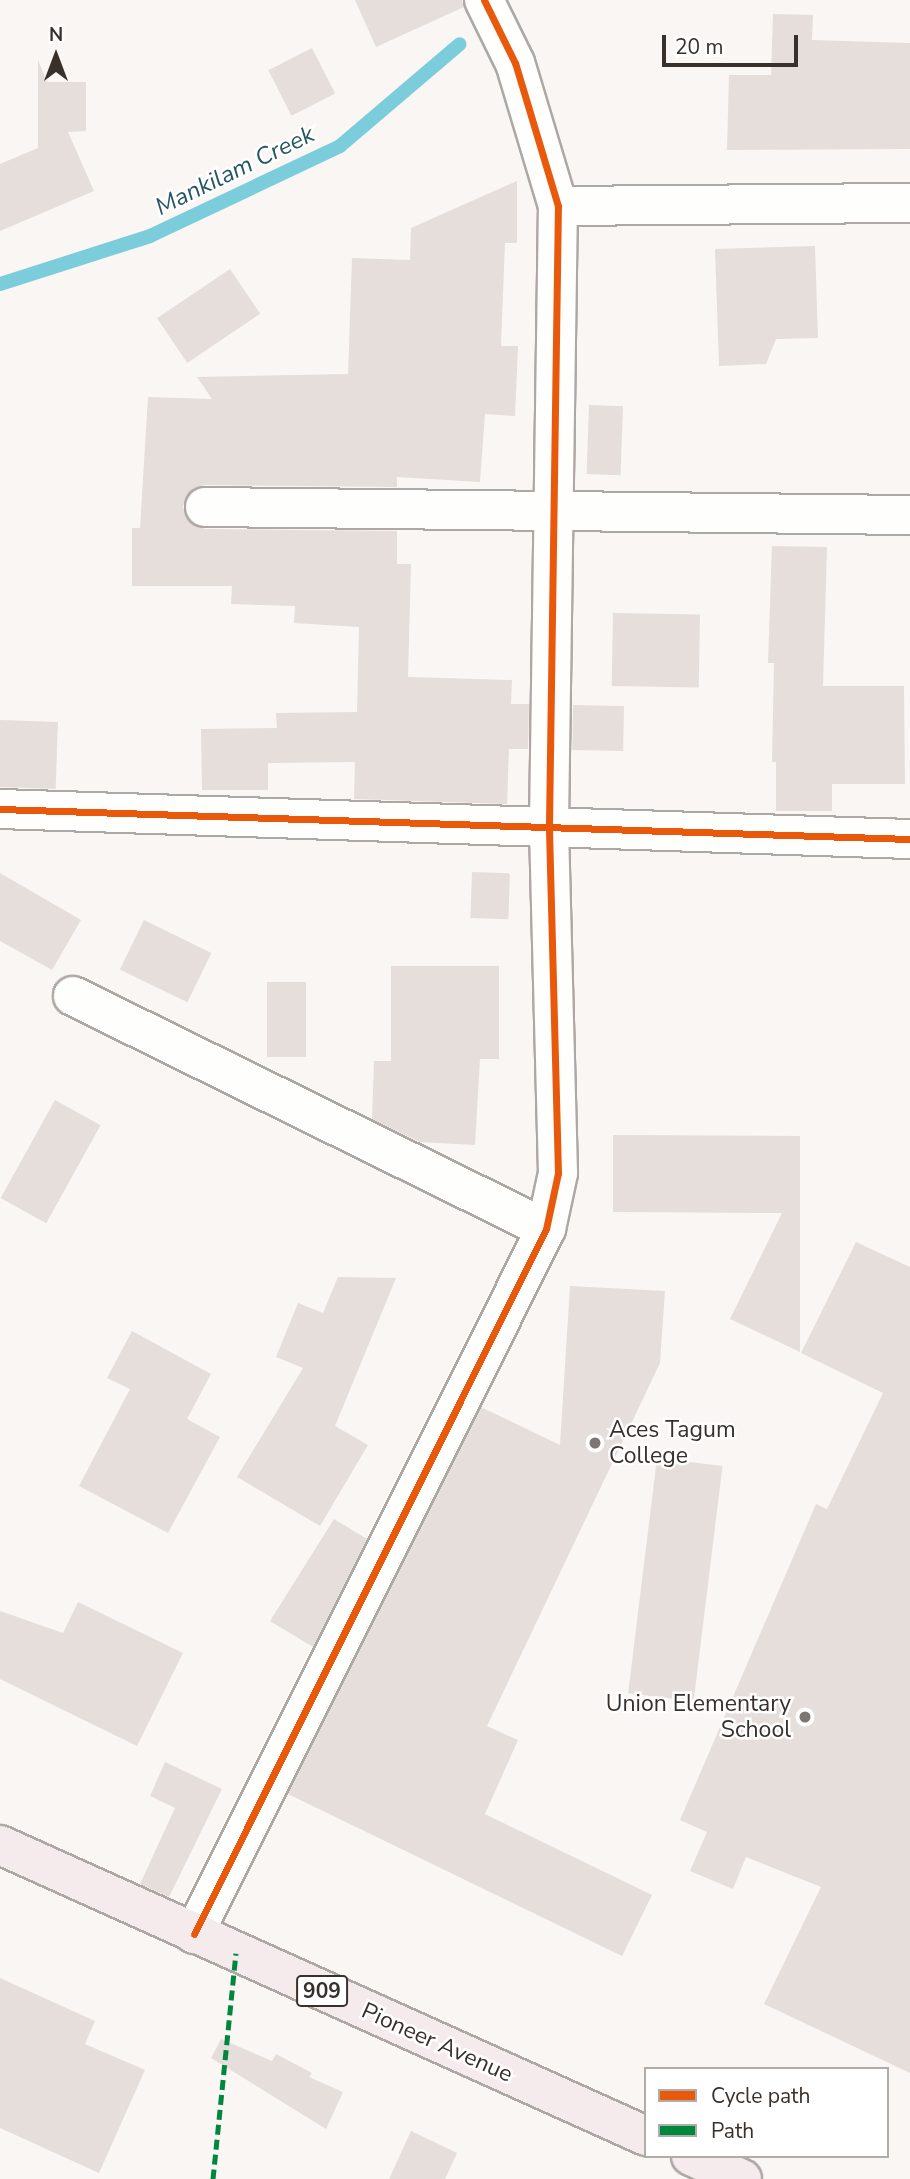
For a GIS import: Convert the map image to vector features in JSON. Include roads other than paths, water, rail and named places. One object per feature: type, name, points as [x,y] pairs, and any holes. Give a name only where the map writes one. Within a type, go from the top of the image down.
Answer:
[{"type":"highway","name":"Pioneer Avenue","points":[[0,1844],[194,1934],[644,2135]]},
{"type":"highway","points":[[695,2158],[736,2178]]},
{"type":"street","points":[[194,1934],[546,1229],[558,1173],[549,824],[558,206],[515,63],[484,0]]},
{"type":"street","points":[[558,206],[910,203]]},
{"type":"street","points":[[205,507],[553,508],[910,514]]},
{"type":"street","points":[[0,809],[549,824],[910,839]]},
{"type":"street","points":[[73,996],[546,1229]]},
{"type":"waterway","name":"Mankilam Creek","points":[[0,284],[150,236],[340,146],[460,44]]},
{"type":"place","name":"Aces Tagum College","points":[[595,1443]]},
{"type":"place","name":"Union Elementary School","points":[[805,1717]]}]
